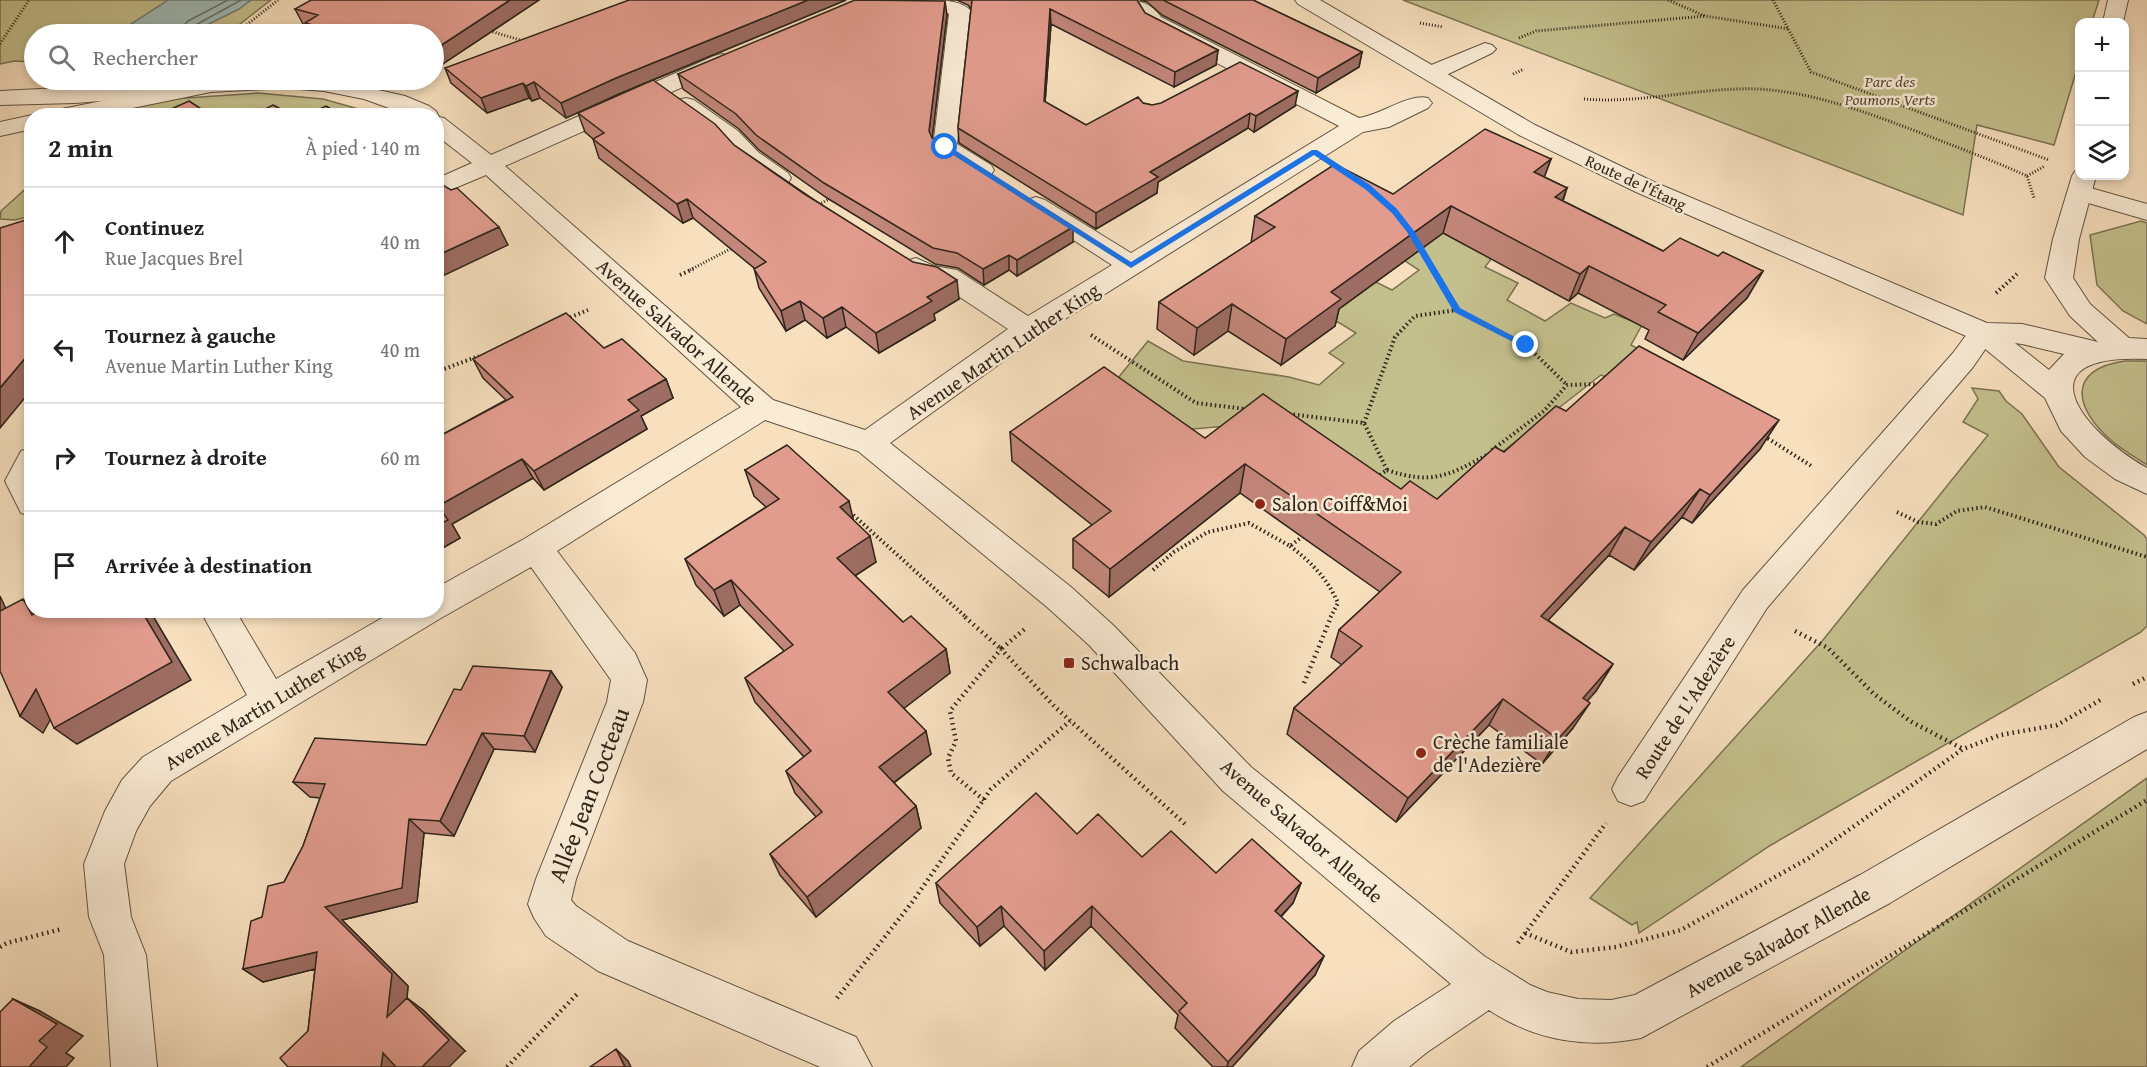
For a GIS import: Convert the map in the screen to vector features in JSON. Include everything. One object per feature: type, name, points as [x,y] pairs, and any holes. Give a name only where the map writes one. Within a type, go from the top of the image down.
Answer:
[{"type":"street","points":[[936,0],[960,11],[945,147],[1131,265]]},
{"type":"street","points":[[1124,0],[1146,9],[1153,21],[1227,71],[1356,126]]},
{"type":"street","name":"Route de l'Étang","points":[[1305,0],[1527,130],[1645,187],[1983,332],[2058,393]]},
{"type":"street","points":[[2114,18],[2118,0]]},
{"type":"street","points":[[444,185],[661,87],[738,55]]},
{"type":"street","points":[[661,87],[730,136],[749,157],[802,201]]},
{"type":"street","points":[[96,108],[178,90]]},
{"type":"street","points":[[357,90],[389,98],[411,108]]},
{"type":"street","name":"Avenue Martin Luther King","points":[[869,443],[1028,329],[1356,126],[1381,122],[1420,103]]},
{"type":"street","points":[[0,129],[24,124]]},
{"type":"street","name":"Avenue Salvador Allende","points":[[444,129],[489,165],[762,408],[869,443],[1059,597],[1101,635],[1237,779],[1400,916],[1488,985],[1516,1002],[1547,1014],[1578,1021],[1611,1022],[1641,1016],[1875,889],[2147,729]]},
{"type":"street","points":[[2121,349],[2080,310],[2059,278],[2066,239],[2082,184],[2147,212]]},
{"type":"street","points":[[897,255],[927,274],[947,276],[1028,329]]},
{"type":"street","name":"Route de l'Étang","points":[[1983,332],[2022,334],[2121,349]]},
{"type":"street","points":[[2121,349],[2083,354],[2066,366],[2058,383],[2058,393],[2060,402],[2071,422],[2089,442],[2114,463],[2147,482]]},
{"type":"street","points":[[444,601],[536,549],[762,408]]},
{"type":"street","name":"Allée Jean Cocteau","points":[[536,549],[622,664],[629,680],[625,702],[556,879],[549,904],[561,921],[613,956],[807,1037],[840,1053],[849,1067]]},
{"type":"street","points":[[222,618],[269,701]]},
{"type":"street","name":"Avenue Martin Luther King","points":[[134,1067],[125,955],[110,917],[104,864],[119,824],[136,793],[157,769],[413,618]]},
{"type":"street","points":[[1375,1067],[1410,1037],[1488,985]]},
{"type":"lane","points":[[1432,73],[1485,49]]},
{"type":"lane","points":[[0,98],[168,90]]},
{"type":"lane","name":"Route de L'Adezière","points":[[1631,789],[1755,599],[1963,360],[1983,332]]},
{"type":"path","points":[[0,44],[29,0]]},
{"type":"path","points":[[248,24],[278,0]]},
{"type":"path","points":[[1668,0],[1705,16]]},
{"type":"path","points":[[1773,0],[1811,72],[2053,161],[2027,176]]},
{"type":"path","points":[[1519,39],[1536,31],[1705,16],[1789,29]]},
{"type":"path","points":[[481,28],[524,41]]},
{"type":"path","points":[[1584,99],[1625,101],[1658,95],[1736,88],[1793,93],[1870,114],[2027,176]]},
{"type":"path","points":[[2027,176],[2035,203]]},
{"type":"path","points":[[802,201],[837,195]]},
{"type":"path","points":[[1416,241],[1457,310],[1526,345],[1567,385],[1602,384]]},
{"type":"path","points":[[680,275],[735,247]]},
{"type":"path","points":[[1989,296],[2000,292],[2017,274],[2019,264]]},
{"type":"path","points":[[565,320],[588,310]]},
{"type":"path","points":[[1457,310],[1415,316],[1395,337],[1364,423],[1387,470],[1408,478],[1440,479],[1486,455],[1544,411],[1567,385]]},
{"type":"path","points":[[1056,312],[1196,403],[1252,410]]},
{"type":"path","points":[[444,369],[483,354]]},
{"type":"path","points":[[1286,414],[1364,423]]},
{"type":"path","points":[[1763,435],[1823,472]]},
{"type":"path","points":[[1369,484],[1387,470]]},
{"type":"path","points":[[1897,512],[1918,522],[1936,525],[1957,511],[1984,507],[2147,557]]},
{"type":"path","points":[[848,511],[1001,649],[1071,721],[1185,824]]},
{"type":"path","points":[[1153,570],[1174,552],[1208,532],[1249,523],[1290,546],[1313,563],[1331,584],[1338,603],[1323,633],[1304,683]]},
{"type":"path","points":[[1290,546],[1308,532]]},
{"type":"path","points":[[984,800],[951,773],[948,758],[956,741],[950,711],[1001,649],[1035,621]]},
{"type":"path","points":[[1795,631],[1828,648],[1874,694],[1910,721],[1963,749]]},
{"type":"path","points":[[2126,687],[2147,677]]},
{"type":"path","points":[[1525,933],[1571,952],[1616,947],[1681,930],[1809,858],[1963,749],[2000,735],[2057,725],[2106,698]]},
{"type":"path","points":[[807,1037],[913,901],[991,789],[1071,721]]},
{"type":"path","name":"Route de L'Adezière","points":[[1488,985],[1631,789]]},
{"type":"path","points":[[1707,1067],[2147,800]]},
{"type":"path","points":[[0,947],[110,917]]},
{"type":"path","points":[[507,1067],[613,956]]},
{"type":"green space","points":[[0,0],[271,0],[240,24],[24,24],[24,62],[0,64]]},
{"type":"green space","name":"Parc des Poumons Verts","points":[[1403,0],[2099,0],[2093,18],[2075,18],[2075,75],[2054,145],[1977,125],[1963,215]]},
{"type":"green space","points":[[258,93],[323,99],[355,108],[129,108],[171,99]]},
{"type":"green space","points":[[24,190],[24,218],[0,219],[1,211]]},
{"type":"green space","points":[[1389,200],[1502,245],[1485,267],[1518,283],[1507,300],[1545,321],[1571,303],[1605,318],[1614,314],[1642,325],[1631,345],[1673,368],[1639,390],[1601,375],[1423,514],[1271,422],[1171,431],[1109,389],[1148,341],[1183,361],[1289,377],[1319,385],[1344,363],[1329,353],[1356,333],[1320,311],[1376,282],[1392,290],[1419,270],[1345,222]]},
{"type":"green space","points":[[2141,221],[2147,223],[2147,324],[2123,311],[2097,285],[2090,235]]},
{"type":"green space","points":[[2125,361],[2147,361],[2147,465],[2099,429],[2084,404],[2082,392],[2085,381],[2093,372],[2106,365]]},
{"type":"green space","points":[[1972,388],[1999,391],[2006,401],[2022,414],[2059,467],[2147,539],[2147,626],[2141,632],[1771,845],[1639,933],[1637,922],[1632,925],[1590,898],[1823,640],[1988,435],[1963,422],[1978,399]]},
{"type":"green space","points":[[2147,778],[2147,1067],[1741,1067]]},
{"type":"water","points":[[168,0],[251,0],[239,9],[209,24],[131,24]]},
{"type":"building","points":[[311,0],[510,0],[444,43],[444,24],[309,24],[305,23],[318,15],[295,9]]},
{"type":"building","points":[[629,0],[808,0],[616,78],[561,103],[534,82],[526,86],[523,83],[481,98],[445,68]]},
{"type":"building","points":[[855,0],[945,1],[929,131],[932,138],[1073,227],[1017,260],[1009,255],[983,269],[957,253],[933,248],[824,183],[756,135],[736,114],[678,74]]},
{"type":"building","points":[[972,0],[1137,0],[1145,13],[1218,50],[1175,72],[1050,9],[1044,101],[1086,125],[1138,97],[1143,103],[1152,105],[1161,103],[1240,62],[1298,91],[1256,116],[1250,113],[1150,172],[1158,177],[1096,213],[958,128]]},
{"type":"building","points":[[1163,0],[1253,0],[1362,52],[1318,78]]},
{"type":"building","points":[[653,80],[715,124],[734,145],[803,193],[913,262],[937,267],[957,280],[927,297],[932,301],[876,333],[842,307],[823,318],[800,301],[781,311],[754,269],[766,262],[687,199],[677,204],[593,139],[604,133],[578,113]]},
{"type":"building","points":[[189,101],[200,108],[173,108]]},
{"type":"building","points":[[1485,129],[1551,159],[1534,172],[1567,188],[1555,197],[1663,251],[1680,238],[1718,256],[1723,252],[1763,271],[1698,333],[1658,312],[1666,305],[1589,266],[1580,274],[1451,206],[1331,292],[1341,299],[1286,339],[1232,304],[1197,328],[1159,302],[1275,227],[1255,216],[1335,164],[1393,194]]},
{"type":"building","points":[[444,186],[451,190],[457,188],[499,227],[444,252]]},
{"type":"building","points":[[24,220],[24,360],[0,388],[0,228]]},
{"type":"building","points":[[566,313],[604,348],[622,339],[666,379],[628,400],[639,410],[534,471],[522,459],[444,503],[444,434],[513,397],[473,359]]},
{"type":"building","points":[[1639,346],[1779,420],[1710,495],[1700,489],[1651,542],[1625,527],[1541,616],[1613,664],[1583,698],[1590,703],[1558,739],[1503,699],[1408,798],[1294,708],[1362,646],[1339,630],[1401,572],[1245,464],[1110,569],[1073,539],[1111,511],[1010,432],[1104,367],[1205,438],[1263,394],[1401,489],[1410,481],[1437,499],[1495,447],[1504,452],[1556,406],[1566,411]]},
{"type":"building","points":[[787,445],[849,501],[840,507],[870,536],[837,558],[903,622],[911,616],[946,649],[888,692],[926,731],[879,767],[916,806],[807,897],[770,854],[822,812],[786,771],[811,751],[745,678],[793,645],[731,580],[714,590],[685,559],[779,499],[745,470]]},
{"type":"building","points":[[23,599],[24,618],[146,618],[172,662],[54,728],[36,689],[20,716],[0,671],[0,611]]},
{"type":"building","points":[[473,666],[551,671],[524,736],[482,733],[440,821],[409,819],[402,888],[325,907],[392,974],[387,1017],[407,998],[449,1040],[422,1067],[396,1067],[383,1053],[381,1067],[288,1067],[280,1058],[308,1031],[317,952],[243,969],[251,921],[262,917],[268,886],[284,882],[303,846],[325,784],[293,782],[315,738],[426,745],[454,689],[461,690]]},
{"type":"building","points":[[1036,793],[1077,834],[1098,814],[1142,857],[1171,831],[1216,873],[1252,839],[1301,883],[1275,911],[1324,956],[1228,1062],[1179,1011],[1187,1003],[1092,906],[1044,951],[1001,906],[977,927],[936,883]]},
{"type":"building","points":[[13,999],[57,1024],[39,1041],[47,1047],[29,1067],[0,1067],[0,1012]]},
{"type":"building","points":[[616,1049],[625,1067],[590,1067]]},
{"type":"place","name":"Salon Coiff&Moi","points":[[1260,504]]},
{"type":"place","name":"Schwalbach","points":[[1069,663]]},
{"type":"place","name":"Crèche familiale de l'Adezière","points":[[1421,753]]},
{"type":"route","points":[[945,147],[1131,265],[1314,151],[1368,187],[1395,211],[1411,231],[1457,310],[1526,345]]}]
